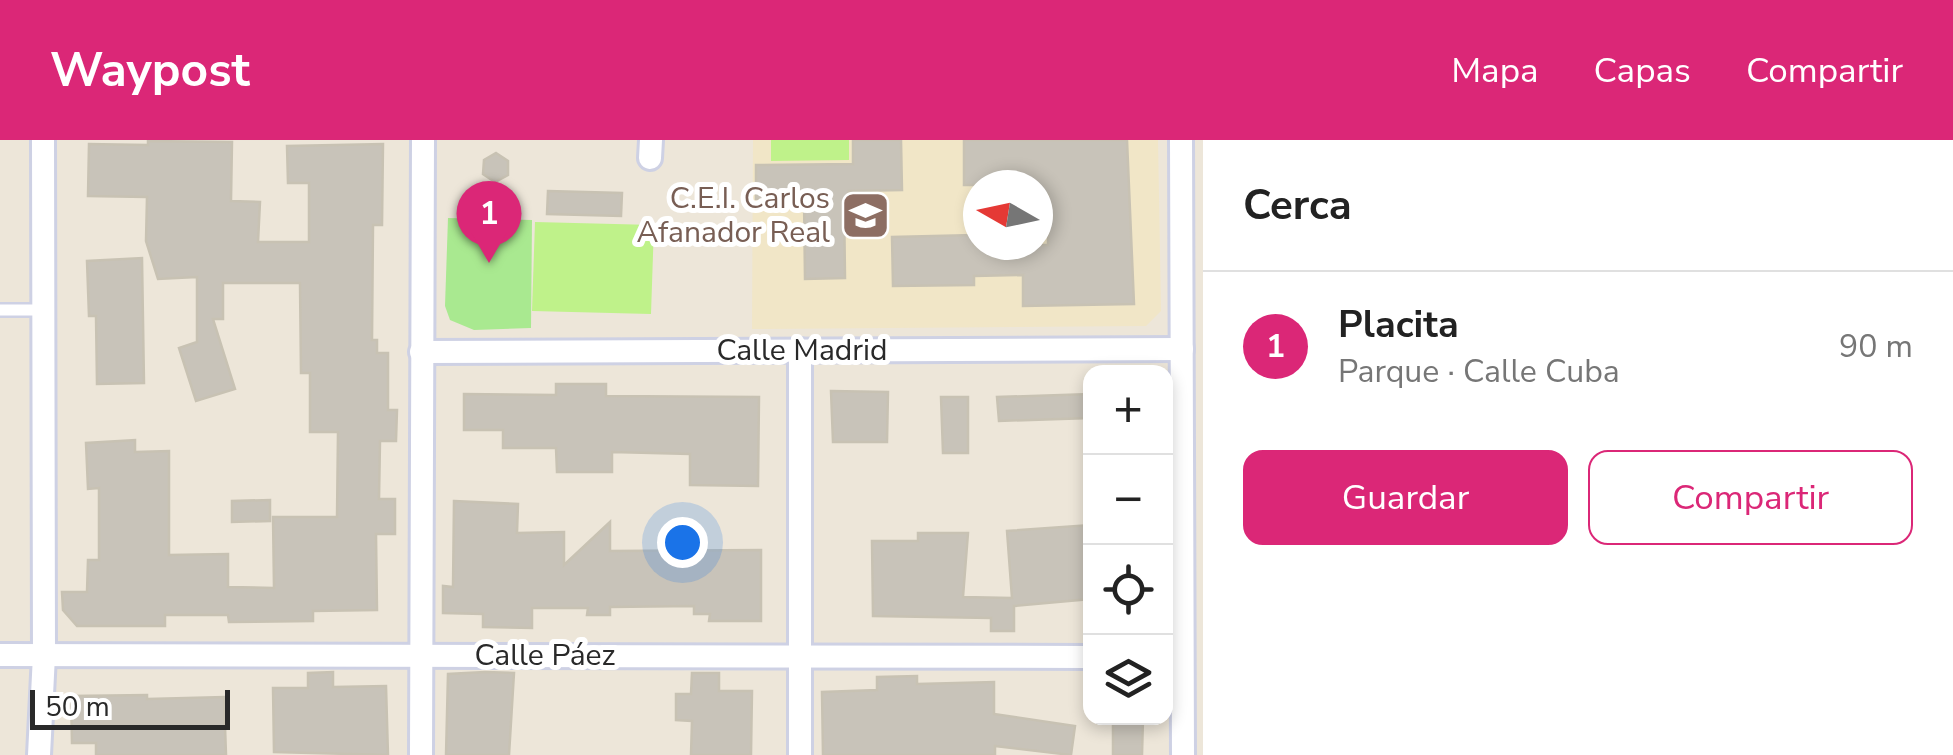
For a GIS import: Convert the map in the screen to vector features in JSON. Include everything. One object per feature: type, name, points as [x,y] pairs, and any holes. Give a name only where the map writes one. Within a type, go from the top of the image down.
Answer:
[{"type":"street","points":[[40,755],[44,656],[43,140]]},
{"type":"street","points":[[421,755],[423,140]]},
{"type":"street","points":[[1181,140],[1182,349],[1193,524],[1174,658],[1183,755]]},
{"type":"street","name":"Calle Madrid","points":[[421,352],[1182,349]]},
{"type":"street","points":[[800,350],[800,755]]},
{"type":"street","name":"Calle Páez","points":[[0,656],[1083,657]]},
{"type":"lane","points":[[0,310],[43,310]]},
{"type":"shaded area","name":"C.E.I. Carlos Afanador Real","points":[[753,140],[1158,140],[1161,311],[1146,326],[752,329]]},
{"type":"green space","points":[[771,140],[849,140],[849,160],[771,161]]},
{"type":"green space","points":[[448,218],[532,220],[531,328],[474,330],[450,320],[445,306]]},
{"type":"green space","points":[[535,222],[654,225],[651,314],[532,311]]},
{"type":"building","points":[[853,140],[901,140],[902,190],[849,191],[849,198],[844,198],[845,278],[805,279],[804,198],[756,199],[756,165],[853,164]]},
{"type":"building","points":[[964,140],[1127,140],[1134,304],[1023,306],[1023,275],[974,276],[974,285],[893,286],[892,237],[963,235],[963,260],[1053,260],[1053,170],[964,170]]},
{"type":"building","points":[[148,141],[232,142],[231,201],[260,202],[258,242],[309,242],[309,183],[288,183],[287,146],[383,144],[382,225],[373,225],[372,340],[377,340],[377,353],[388,353],[388,410],[397,410],[396,441],[380,441],[379,499],[395,499],[395,534],[376,534],[377,610],[313,611],[313,621],[229,622],[228,615],[165,615],[165,626],[77,626],[63,610],[62,592],[87,592],[88,560],[99,560],[99,488],[88,489],[86,443],[135,440],[135,452],[169,451],[169,555],[228,554],[228,587],[274,588],[273,517],[337,517],[338,432],[310,432],[310,373],[301,373],[300,283],[223,283],[223,319],[213,319],[235,389],[196,401],[179,348],[197,342],[197,277],[158,279],[146,241],[147,197],[88,196],[89,144],[148,145]]},
{"type":"building","points":[[496,153],[508,161],[508,175],[495,182],[483,174],[484,160]]},
{"type":"building","points":[[548,191],[622,193],[621,216],[547,214]]},
{"type":"building","points":[[142,258],[144,383],[97,384],[96,316],[89,316],[87,261]]},
{"type":"building","points":[[556,384],[606,384],[606,396],[759,397],[758,486],[690,485],[690,454],[612,452],[612,472],[557,472],[556,448],[503,448],[503,430],[464,430],[464,394],[556,395]]},
{"type":"building","points":[[831,391],[888,392],[887,442],[833,442]]},
{"type":"building","points":[[1083,394],[1083,418],[999,421],[997,397]]},
{"type":"building","points":[[941,397],[968,397],[968,453],[943,453]]},
{"type":"building","points":[[270,500],[270,521],[232,522],[232,501]]},
{"type":"building","points":[[454,501],[518,504],[517,533],[564,532],[564,565],[610,522],[610,551],[761,550],[761,621],[709,621],[710,614],[694,614],[694,606],[610,607],[610,615],[587,615],[588,608],[532,608],[532,628],[483,627],[483,614],[443,613],[443,586],[453,587]]},
{"type":"building","points":[[1083,526],[1083,600],[1014,606],[1014,631],[991,631],[991,618],[873,616],[872,541],[918,541],[918,533],[968,533],[963,597],[1012,598],[1007,531]]},
{"type":"building","points":[[333,672],[333,687],[386,686],[388,755],[274,752],[273,688],[308,688],[308,673]]},
{"type":"building","points":[[514,673],[509,755],[446,755],[448,674]]},
{"type":"building","points":[[692,673],[719,673],[719,691],[752,691],[751,755],[691,755],[692,721],[676,720],[676,694],[691,694]]},
{"type":"building","points":[[917,676],[917,684],[994,682],[994,714],[1075,726],[1071,755],[995,746],[995,755],[823,755],[822,692],[877,690],[877,677]]},
{"type":"building","points":[[147,695],[147,699],[224,697],[226,755],[96,755],[96,743],[72,743],[71,696]]},
{"type":"building","points":[[1113,725],[1143,725],[1142,755],[1113,755]]},
{"type":"place","name":"C.E.I. Carlos Afanador Real","points":[[865,215]]},
{"type":"place","name":"Placita","points":[[489,263]]}]
